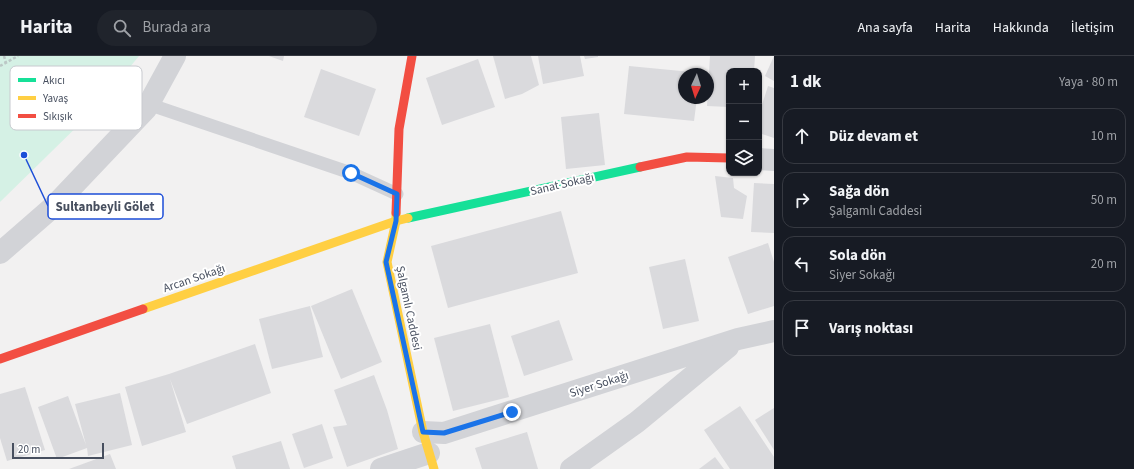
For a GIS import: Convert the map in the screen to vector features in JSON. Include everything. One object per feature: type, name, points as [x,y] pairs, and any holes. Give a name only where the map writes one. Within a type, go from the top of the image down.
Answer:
[{"type":"street","points":[[142,113],[146,109],[175,56]]},
{"type":"street","name":"Şalgamlı Caddesi","points":[[412,56],[398,129],[396,221],[386,262],[423,432],[431,461]]},
{"type":"street","points":[[0,253],[54,206],[126,130]]},
{"type":"street","name":"Sanat Sokağı","points":[[396,221],[687,156],[726,158]]},
{"type":"street","points":[[762,159],[774,160]]},
{"type":"street","name":"Arcan Sokağı","points":[[0,359],[396,221]]},
{"type":"street","name":"Siyer Sokağı","points":[[423,432],[444,433],[738,339],[774,330]]},
{"type":"street","points":[[571,469],[637,422],[738,339]]},
{"type":"street","points":[[381,469],[431,461]]},
{"type":"lane","points":[[148,104],[351,173],[397,194]]},
{"type":"path","points":[[4,56],[6,63]]},
{"type":"path","points":[[0,66],[18,56]]},
{"type":"green space","points":[[0,56],[139,56],[131,66],[10,66],[10,130],[74,130],[0,202]]},
{"type":"building","points":[[269,56],[284,56],[283,61]]},
{"type":"building","points":[[493,56],[531,56],[539,85],[522,94],[505,99]]},
{"type":"building","points":[[538,56],[580,56],[584,76],[543,84]]},
{"type":"building","points":[[584,56],[598,56],[598,57],[585,59]]},
{"type":"building","points":[[710,56],[755,56],[754,68],[726,68],[726,107],[707,106],[707,104],[714,104],[714,68],[709,68]]},
{"type":"building","points":[[774,56],[774,81],[765,76]]},
{"type":"building","points":[[478,59],[495,107],[442,125],[426,78]]},
{"type":"building","points":[[629,66],[678,71],[678,104],[696,104],[694,121],[624,114]]},
{"type":"building","points":[[321,69],[376,89],[359,136],[304,117]]},
{"type":"building","points":[[768,86],[774,88],[774,138],[762,134],[762,105]]},
{"type":"building","points":[[599,113],[605,165],[566,169],[561,117]]},
{"type":"building","points":[[715,176],[733,178],[734,188],[747,196],[743,219],[721,217]]},
{"type":"building","points":[[754,183],[774,184],[774,233],[751,232]]},
{"type":"building","points":[[561,211],[578,273],[448,308],[431,246]]},
{"type":"building","points":[[768,243],[774,262],[774,306],[748,314],[728,257]]},
{"type":"building","points":[[685,259],[699,321],[663,329],[649,267]]},
{"type":"building","points":[[352,289],[382,362],[341,379],[311,306]]},
{"type":"building","points":[[310,306],[323,357],[272,369],[259,319]]},
{"type":"building","points":[[559,320],[573,360],[524,376],[511,336]]},
{"type":"building","points":[[490,324],[509,397],[453,411],[434,338]]},
{"type":"building","points":[[255,344],[271,393],[187,424],[170,379],[186,432],[142,446],[125,387],[169,374]]},
{"type":"building","points":[[374,375],[387,410],[398,449],[347,467],[333,427],[347,425],[334,390]]},
{"type":"building","points":[[25,387],[45,450],[7,461],[0,438],[0,394]]},
{"type":"building","points":[[120,393],[132,445],[88,456],[87,448],[57,459],[38,407],[68,396],[86,445],[75,404]]},
{"type":"building","points":[[740,406],[774,457],[774,469],[730,469],[704,430]]},
{"type":"building","points":[[774,408],[774,450],[755,420]]},
{"type":"building","points":[[322,424],[333,458],[304,468],[292,434]]},
{"type":"building","points":[[527,432],[538,469],[482,469],[475,448]]},
{"type":"building","points":[[281,441],[290,469],[236,469],[232,456]]},
{"type":"building","points":[[110,454],[116,469],[69,469]]},
{"type":"building","points":[[715,457],[724,469],[699,469]]},
{"type":"traffic: fast","points":[[408,218],[640,167]]},
{"type":"traffic: slow","points":[[396,213],[396,221],[387,262],[423,432],[434,469]]},
{"type":"traffic: slow","points":[[143,309],[408,218]]},
{"type":"traffic: jam","points":[[396,213],[399,129],[412,56]]},
{"type":"traffic: jam","points":[[640,167],[687,157],[726,158]]},
{"type":"traffic: jam","points":[[0,359],[143,309]]},
{"type":"place","name":"Sultanbeyli Gölet","points":[[24,155]]},
{"type":"route","points":[[351,173],[397,194],[396,221],[386,262],[423,432],[444,433],[512,412]]}]
